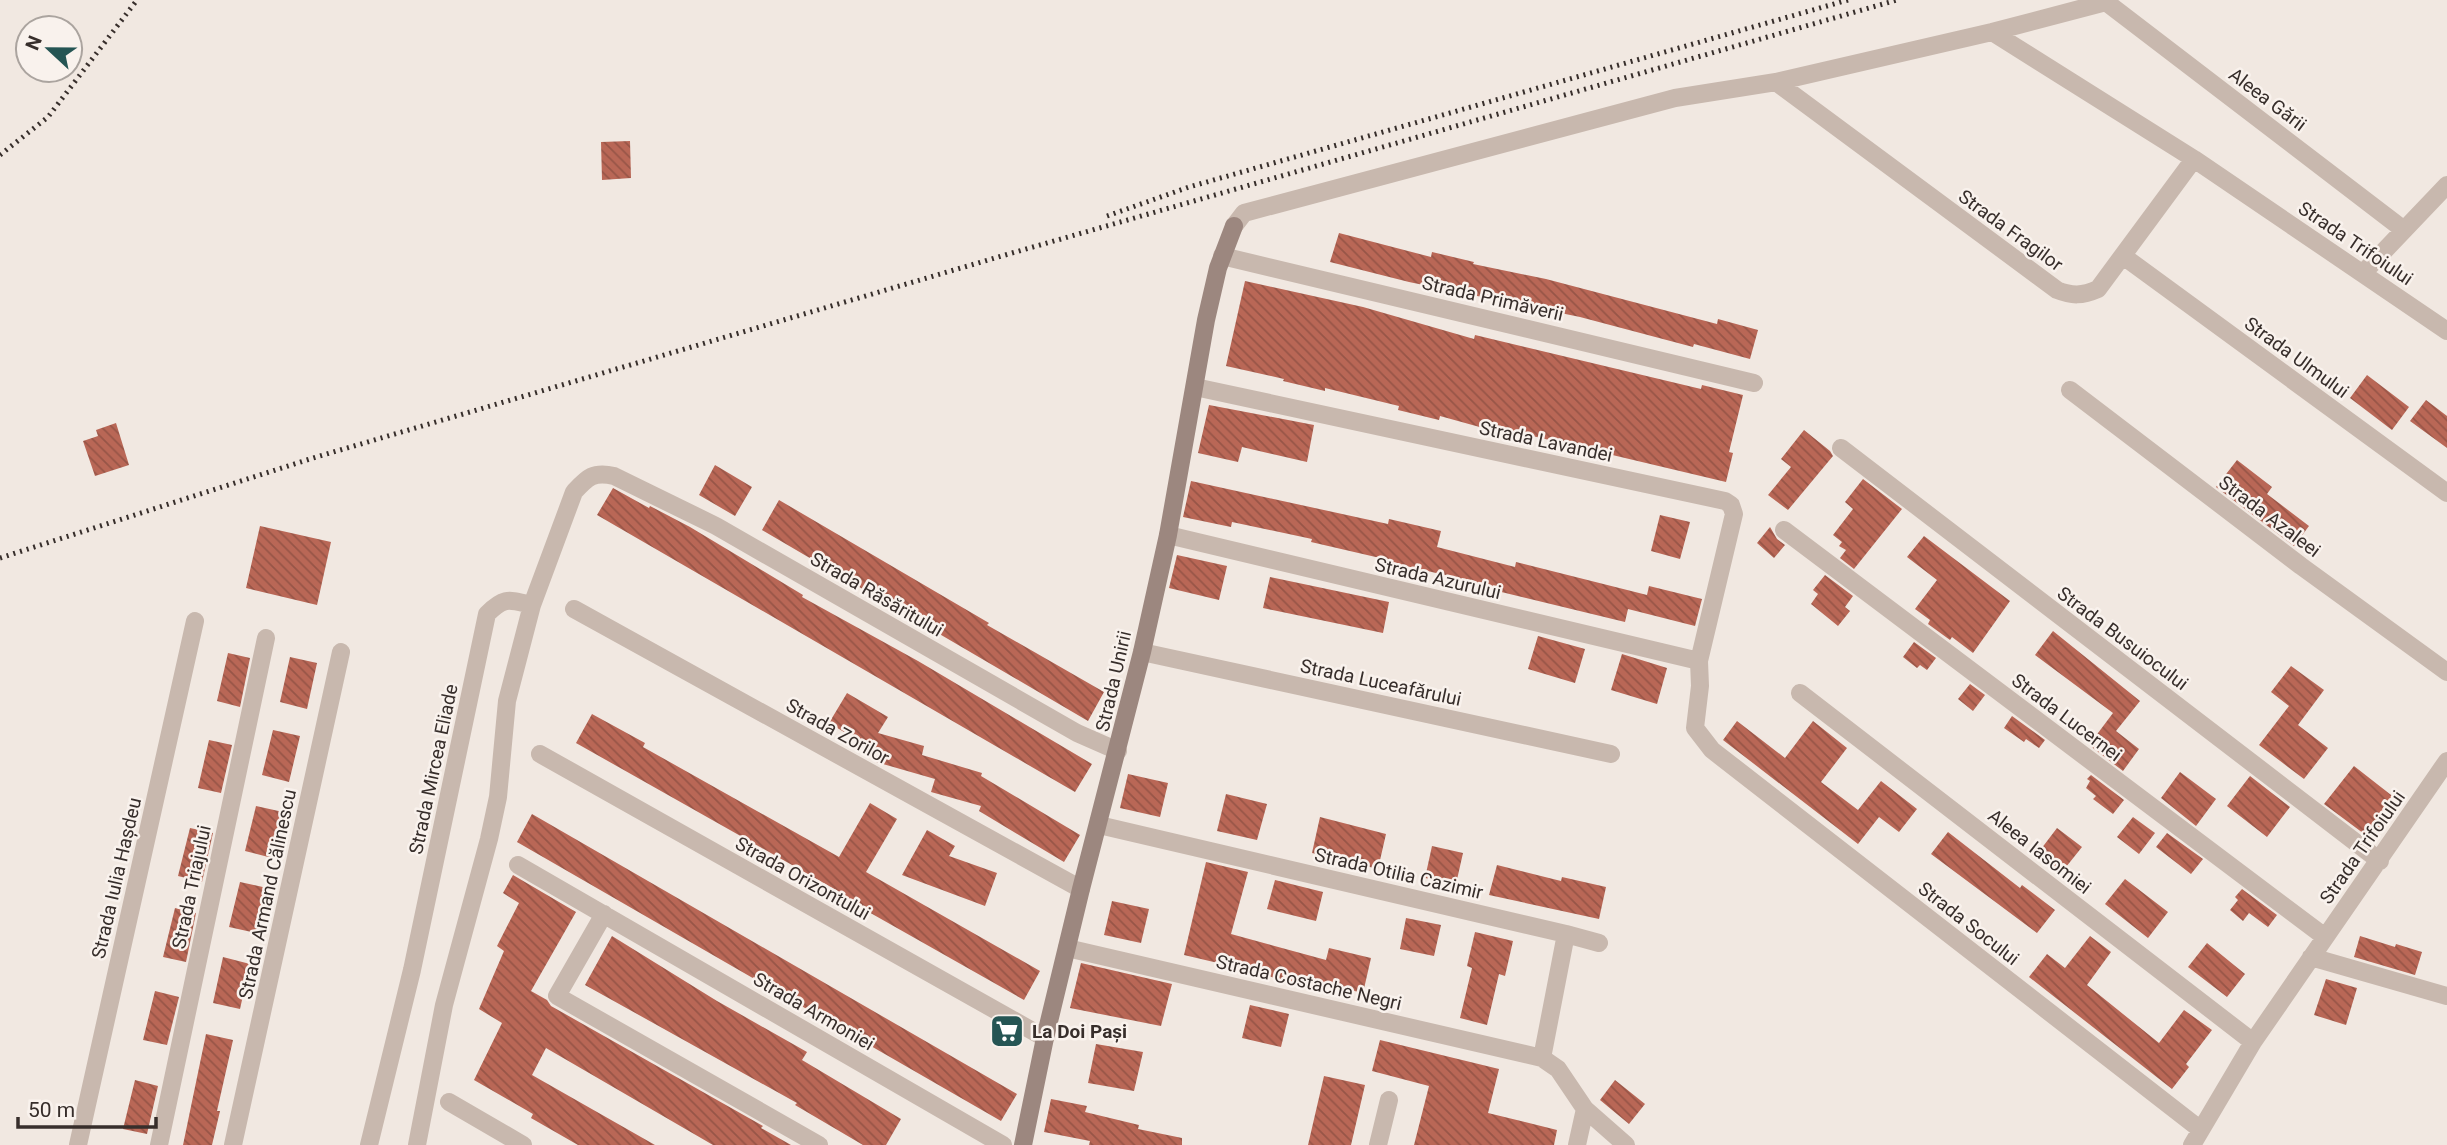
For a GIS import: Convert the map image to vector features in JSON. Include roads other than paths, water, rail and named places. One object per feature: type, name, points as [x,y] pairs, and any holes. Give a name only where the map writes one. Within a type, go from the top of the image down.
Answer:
[{"type":"street","name":"Aleea Gării","points":[[1992,32],[2106,2],[2404,230]]},
{"type":"street","points":[[1776,82],[1992,32],[2194,159]]},
{"type":"street","name":"Strada Unirii","points":[[1023,1145],[1045,1038],[1118,751],[1168,535],[1206,320],[1222,257],[1234,226],[1244,212],[1675,98],[1776,82]]},
{"type":"street","name":"Strada Fragilor","points":[[1776,82],[2057,290],[2071,295],[2098,289],[2194,159]]},
{"type":"street","name":"Strada Trifoiului","points":[[2194,159],[2364,272],[2447,331]]},
{"type":"street","points":[[2364,272],[2447,185]]},
{"type":"street","name":"Strada Ulmului","points":[[2123,256],[2447,493]]},
{"type":"street","name":"Strada Primăverii","points":[[1222,257],[1754,383]]},
{"type":"street","name":"Strada Lavandei","points":[[1195,387],[1725,501],[1731,505],[1734,514],[1699,661],[1700,686],[1695,728],[1712,750]]},
{"type":"street","name":"Strada Azaleei","points":[[2070,390],[2301,566],[2447,672]]},
{"type":"street","name":"Strada Busuiocului","points":[[1841,448],[2380,860]]},
{"type":"street","name":"Strada Răsăritului","points":[[532,605],[574,492],[587,478],[602,473],[614,476],[716,526],[1077,733],[1118,751]]},
{"type":"street","name":"Strada Lucernei","points":[[1784,530],[2325,937]]},
{"type":"street","name":"Strada Azurului","points":[[1168,535],[1699,661]]},
{"type":"street","name":"Strada Mircea Eliade","points":[[369,1145],[412,970],[487,614],[507,599],[532,605]]},
{"type":"street","points":[[417,1145],[444,1005],[498,797],[507,701],[532,605]]},
{"type":"street","name":"Strada Zorilor","points":[[574,609],[1081,889]]},
{"type":"street","name":"Strada Iulia Hașdeu","points":[[78,1145],[195,621]]},
{"type":"street","name":"Strada Triajului","points":[[159,1145],[266,638]]},
{"type":"street","name":"Strada Armand Călinescu","points":[[233,1145],[341,652]]},
{"type":"street","name":"Strada Luceafǎrului","points":[[1142,652],[1611,754]]},
{"type":"street","name":"Aleea Iasomiei","points":[[1800,693],[2253,1042]]},
{"type":"street","name":"Strada Socului","points":[[1712,750],[2196,1138]]},
{"type":"street","name":"Strada Orizontului","points":[[540,754],[1045,1038]]},
{"type":"street","name":"Strada Trifoiului","points":[[2196,1138],[2253,1042],[2447,761]]},
{"type":"street","name":"Strada Otilia Cazimir","points":[[1099,825],[1599,943]]},
{"type":"street","name":"Strada Armoniei","points":[[518,865],[1003,1145]]},
{"type":"street","points":[[604,914],[557,996],[819,1145]]},
{"type":"street","points":[[1566,934],[1542,1058],[1558,1069],[1585,1109],[1626,1145]]},
{"type":"street","name":"Strada Costache Negri","points":[[1067,948],[1542,1058]]},
{"type":"street","points":[[2311,957],[2447,996]]},
{"type":"street","points":[[1378,1145],[1389,1100]]},
{"type":"street","points":[[450,1102],[523,1145]]},
{"type":"street","points":[[1577,1145],[1585,1109]]},
{"type":"railway","points":[[0,155],[48,117],[137,0]]},
{"type":"railway","points":[[1107,216],[1189,187],[1848,0]]},
{"type":"railway","points":[[0,558],[313,458],[1012,253],[1897,0]]},
{"type":"place","name":"La Doi Pași","points":[[1007,1031]]}]
